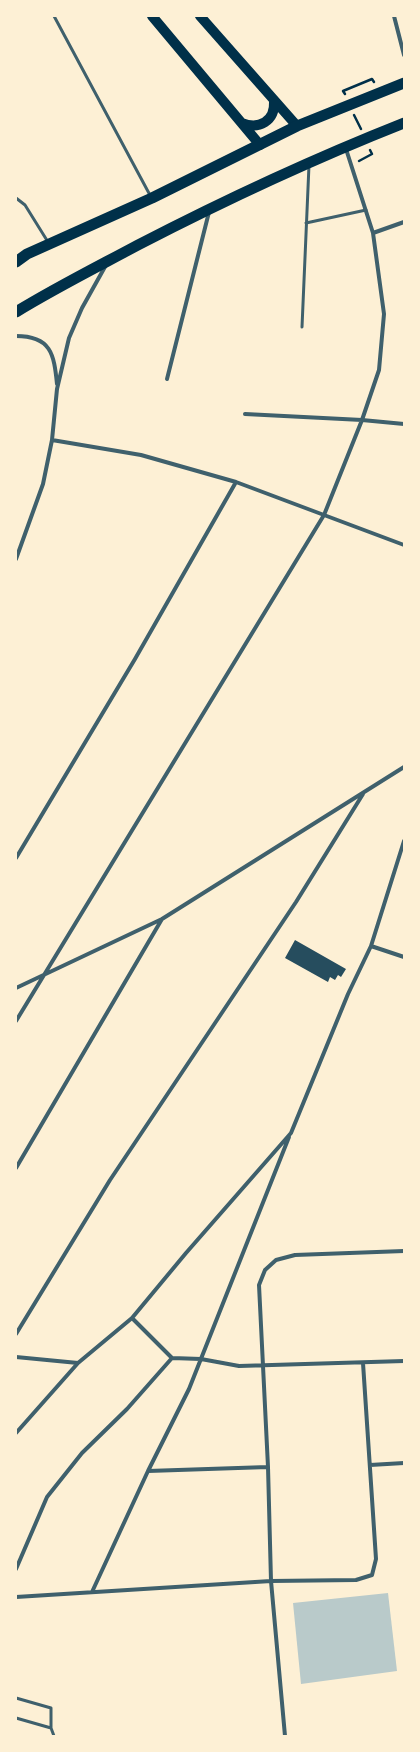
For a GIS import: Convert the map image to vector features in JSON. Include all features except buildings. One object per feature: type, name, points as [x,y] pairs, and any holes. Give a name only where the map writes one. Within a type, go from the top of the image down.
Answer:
[{"type":"highway","points":[[16,262],[21,254],[49,244],[152,198],[297,126],[404,83]]},
{"type":"highway","points":[[16,312],[110,260],[210,208],[345,147],[404,123]]},
{"type":"main road","points":[[152,16],[260,145]]},
{"type":"main road","points":[[200,16],[274,102],[297,126]]},
{"type":"main road","points":[[242,122],[248,125],[262,124],[272,115],[274,102]]},
{"type":"street","points":[[394,16],[404,55]]},
{"type":"street","points":[[16,1020],[324,515],[362,420],[379,370],[384,314],[373,233],[345,147]]},
{"type":"street","points":[[167,379],[210,208]]},
{"type":"street","points":[[373,233],[404,222]]},
{"type":"street","points":[[16,559],[43,484],[52,440],[57,388],[69,338],[82,308],[110,260]]},
{"type":"street","points":[[16,336],[29,336],[48,347],[53,359],[57,388]]},
{"type":"street","points":[[245,414],[362,420],[404,424]]},
{"type":"street","points":[[52,440],[141,456],[236,482],[404,545]]},
{"type":"street","points":[[16,858],[135,659],[236,482]]},
{"type":"street","points":[[16,988],[162,919],[404,767]]},
{"type":"street","points":[[16,1334],[110,1180],[296,902],[363,794]]},
{"type":"street","points":[[92,1592],[148,1471],[189,1389],[290,1134],[348,994],[371,946],[404,841]]},
{"type":"street","points":[[16,1168],[162,919]]},
{"type":"street","points":[[371,946],[404,957]]},
{"type":"street","points":[[16,1434],[78,1364],[132,1318],[186,1253],[290,1134]]},
{"type":"street","points":[[285,1736],[271,1581],[264,1364],[259,1285],[265,1270],[276,1260],[295,1255],[404,1251]]},
{"type":"street","points":[[132,1318],[172,1358],[201,1359],[239,1366],[264,1364],[404,1361]]},
{"type":"street","points":[[16,1357],[78,1364]]},
{"type":"street","points":[[16,1569],[47,1497],[82,1453],[127,1409],[172,1358]]},
{"type":"street","points":[[16,1596],[271,1581],[356,1580],[372,1575],[376,1558],[363,1363]]},
{"type":"street","points":[[370,1465],[404,1463]]},
{"type":"street","points":[[148,1471],[268,1467]]},
{"type":"lane","points":[[54,16],[152,198]]},
{"type":"lane","points":[[302,327],[310,163]]},
{"type":"lane","points":[[16,198],[25,205],[49,244]]},
{"type":"lane","points":[[306,224],[366,210]]},
{"type":"lane","points":[[16,1698],[51,1708],[51,1728],[54,1736]]},
{"type":"lane","points":[[16,1718],[51,1728]]},
{"type":"path","points":[[346,98],[343,91],[372,79]]},
{"type":"path","points":[[353,112],[362,133]]},
{"type":"path","points":[[356,162],[372,154],[369,146]]},
{"type":"shaded area","points":[[388,1593],[397,1671],[301,1684],[293,1603]]}]
